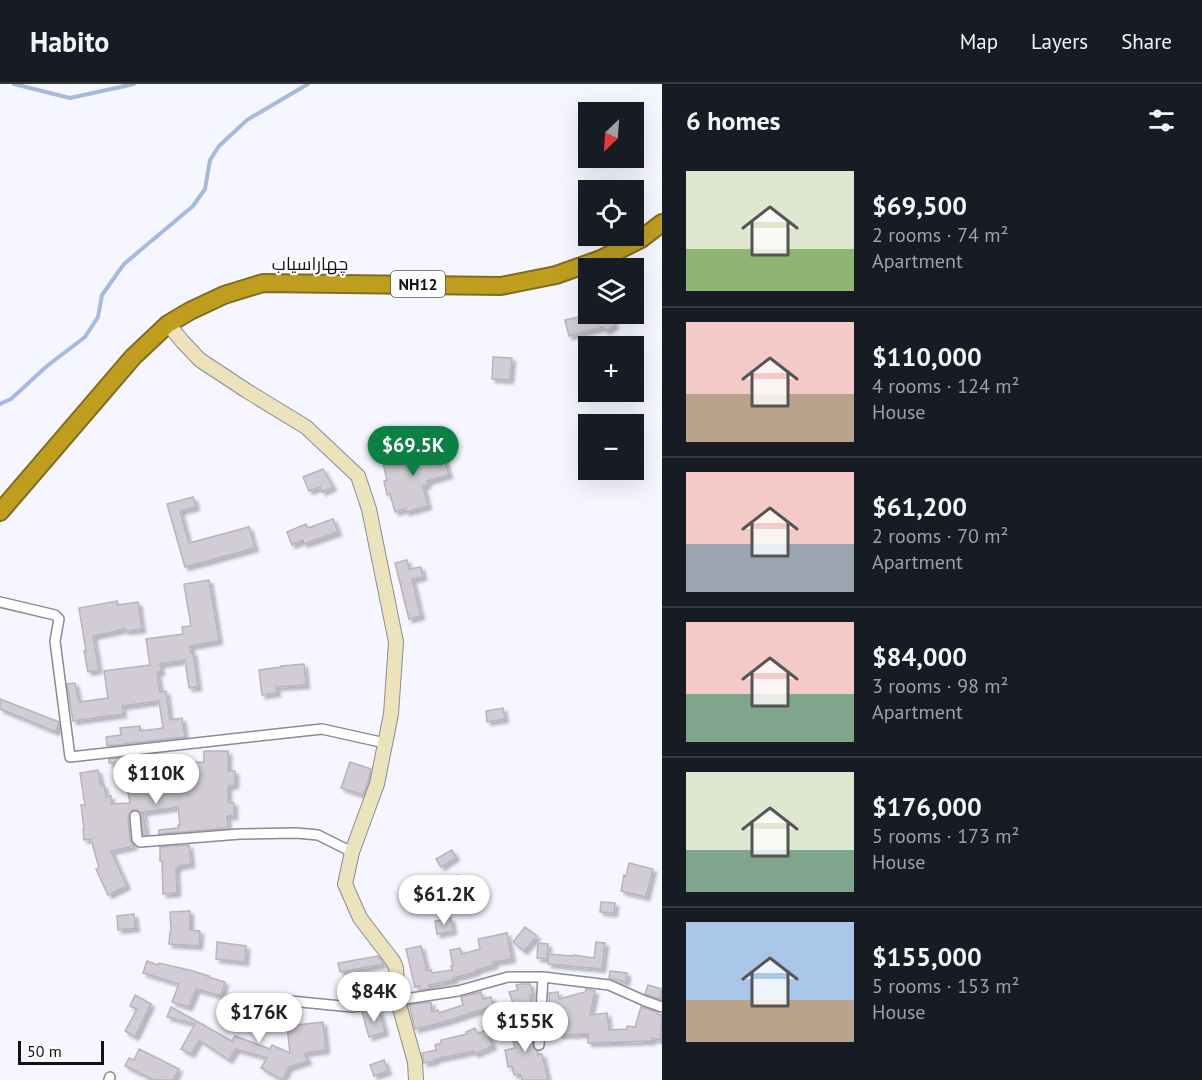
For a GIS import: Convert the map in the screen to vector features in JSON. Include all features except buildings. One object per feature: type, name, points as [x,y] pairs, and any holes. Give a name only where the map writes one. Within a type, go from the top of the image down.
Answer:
[{"type":"highway","name":"چهاراسیاب","points":[[0,512],[133,357],[168,324],[224,295],[263,283],[501,286],[545,278],[601,259],[641,239],[662,223]]},
{"type":"street","points":[[168,324],[200,360],[306,428],[358,476],[369,509],[396,642],[390,714],[377,784],[352,852],[345,884],[360,918],[396,968],[398,1000],[415,1062],[416,1080]]},
{"type":"street","points":[[0,602],[55,615],[59,619],[55,641],[70,757],[321,729],[385,743]]},
{"type":"street","points":[[135,816],[136,838],[140,842],[240,834],[296,833],[318,835],[352,852]]},
{"type":"street","points":[[280,1000],[352,1007],[458,991],[508,977],[543,977],[609,985],[662,1007]]},
{"type":"street","points":[[539,1046],[543,977]]},
{"type":"waterway","points":[[14,84],[70,98],[134,84]]},
{"type":"waterway","points":[[0,404],[11,399],[47,366],[85,337],[98,317],[102,295],[124,264],[193,206],[205,189],[210,160],[219,146],[247,120],[308,84]]}]
